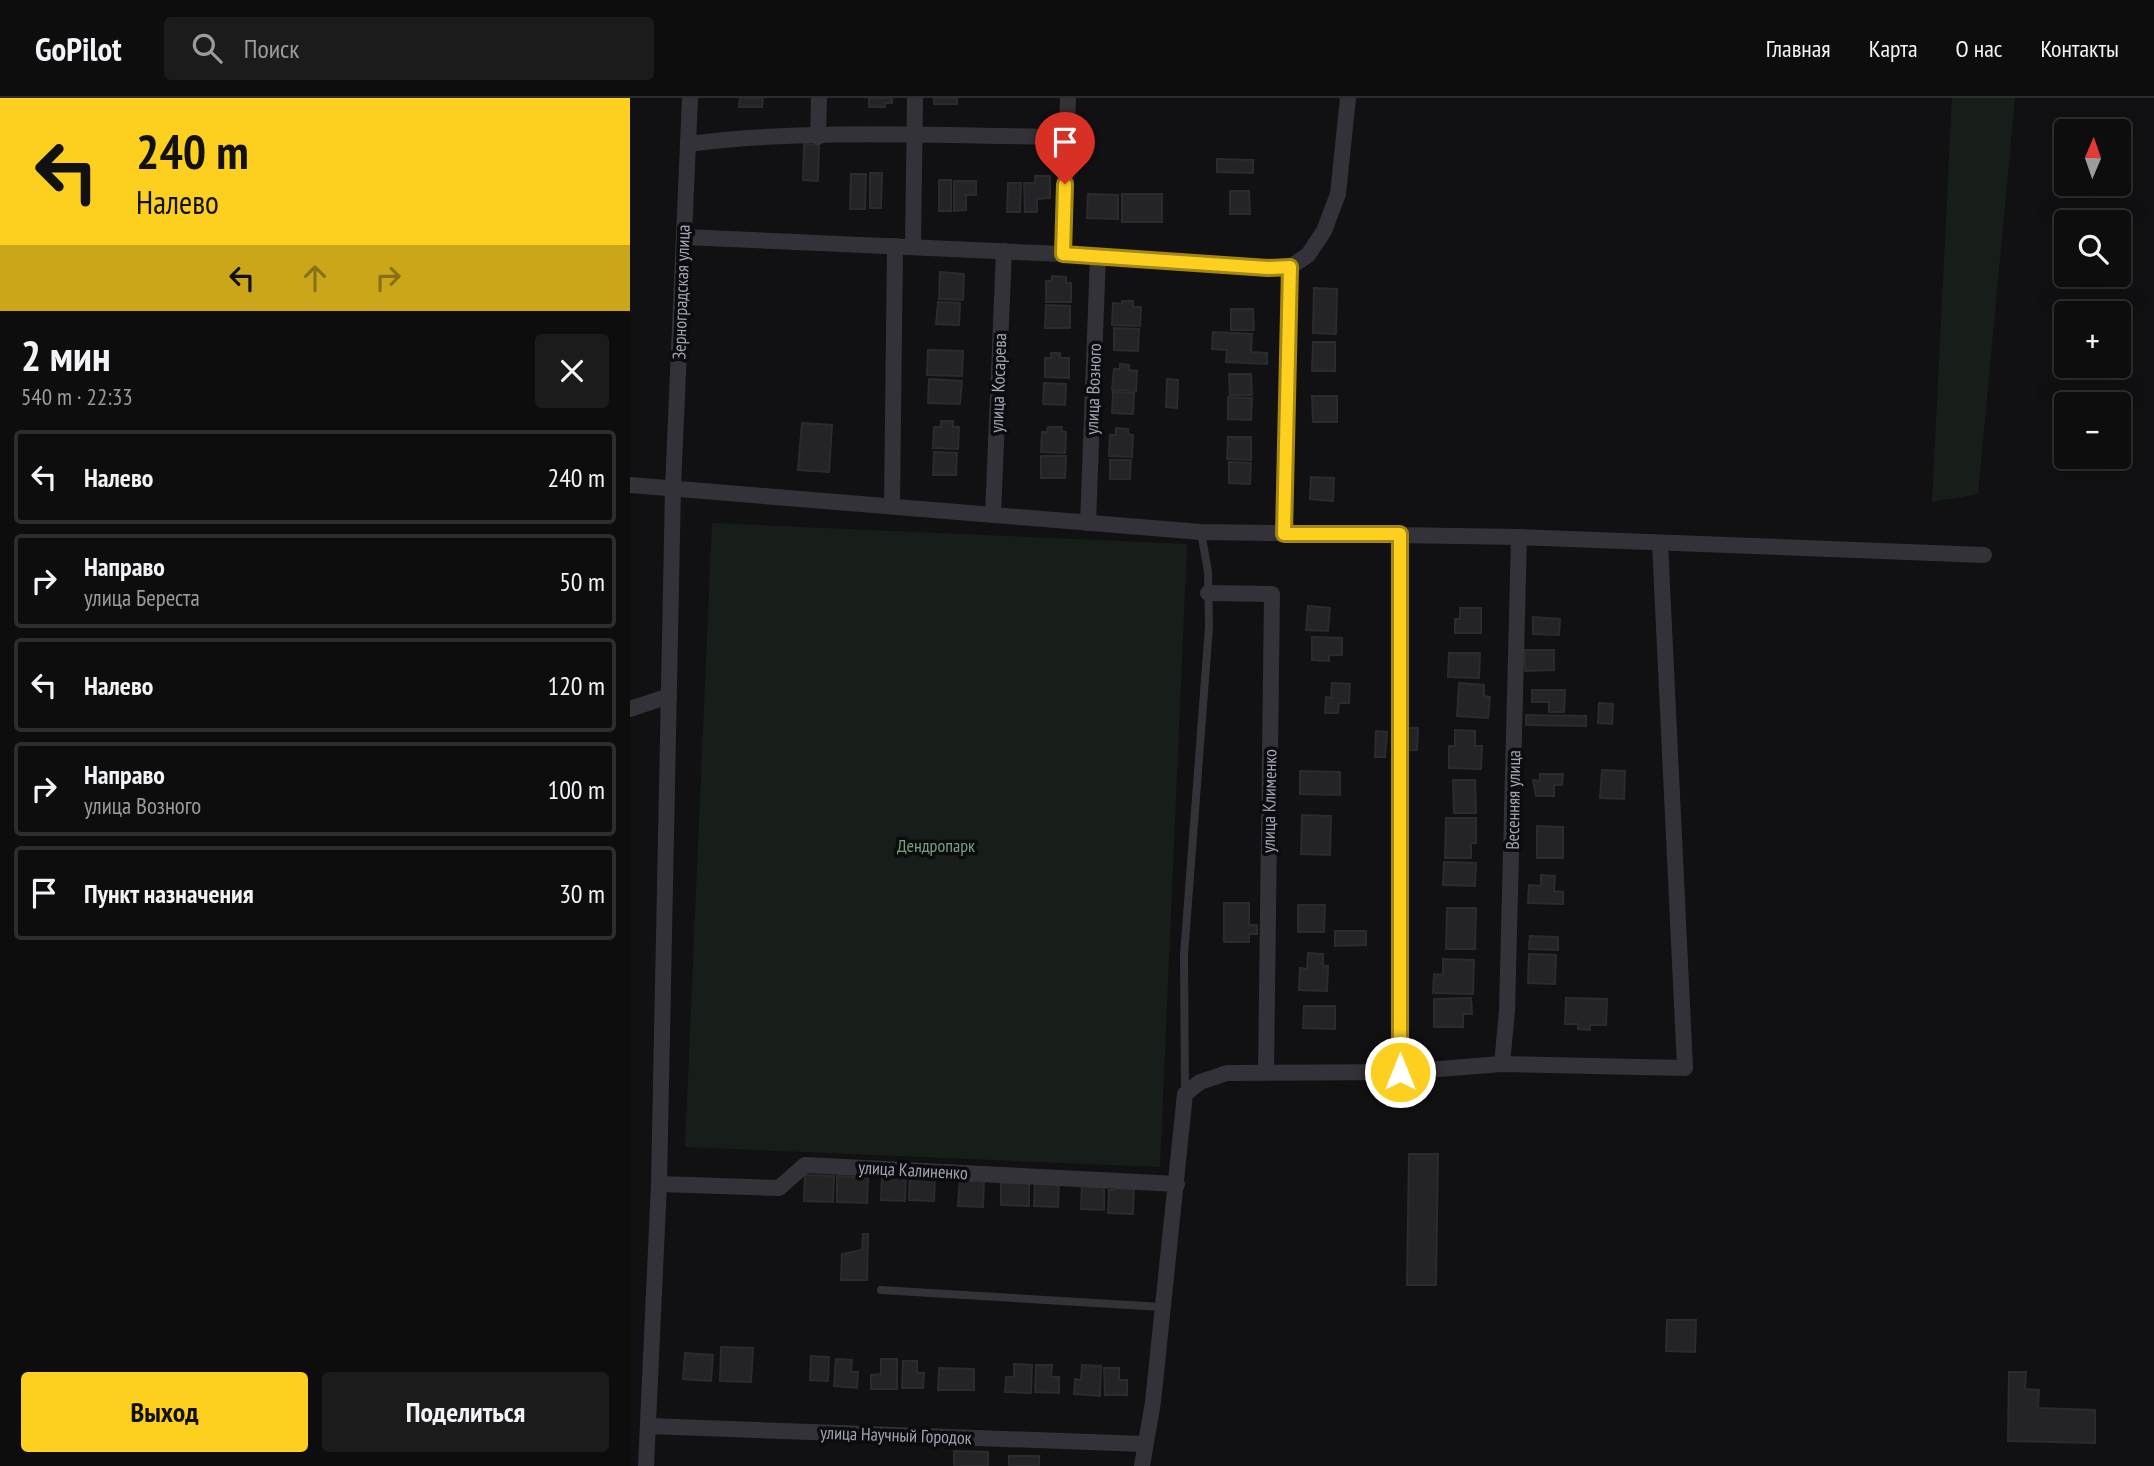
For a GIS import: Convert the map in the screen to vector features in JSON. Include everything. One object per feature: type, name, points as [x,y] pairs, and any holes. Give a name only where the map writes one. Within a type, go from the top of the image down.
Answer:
[{"type":"street","name":"Зерноградская улица","points":[[646,1466],[659,1184],[673,487],[690,98]]},
{"type":"street","points":[[818,137],[819,98]]},
{"type":"street","points":[[913,247],[915,98]]},
{"type":"street","points":[[1063,254],[1068,98]]},
{"type":"street","points":[[684,237],[1290,267],[1308,255],[1324,232],[1338,194],[1348,98]]},
{"type":"street","points":[[688,144],[722,139],[818,137],[1067,137]]},
{"type":"street","points":[[892,506],[895,246]]},
{"type":"street","name":"улица Косарева","points":[[993,514],[1004,251]]},
{"type":"street","name":"улица Возного","points":[[1088,523],[1098,256]]},
{"type":"street","points":[[1284,534],[1290,267]]},
{"type":"street","points":[[630,485],[1202,532],[1519,537],[1984,555]]},
{"type":"street","points":[[1400,534],[1400,1072]]},
{"type":"street","name":"Весенняя улица","points":[[1502,1064],[1507,1011],[1519,537]]},
{"type":"street","points":[[1142,1466],[1153,1402],[1185,1094],[1200,1082],[1227,1073],[1400,1072],[1502,1064],[1685,1068],[1660,543]]},
{"type":"street","name":"улица Клименко","points":[[1208,593],[1272,594],[1266,1072]]},
{"type":"street","points":[[630,709],[669,696]]},
{"type":"street","name":"улица Калиненко","points":[[659,1184],[779,1188],[805,1164],[1177,1184]]},
{"type":"street","name":"улица Научный Городок","points":[[648,1426],[1144,1444]]},
{"type":"lane","points":[[1185,1094],[1184,955],[1209,627],[1202,532]]},
{"type":"lane","points":[[881,1290],[1162,1307]]},
{"type":"green space","points":[[1952,98],[2015,98],[1978,494],[1932,502]]},
{"type":"green space","name":"Дендропарк","points":[[712,523],[1187,544],[1160,1167],[685,1147]]},
{"type":"building","points":[[740,98],[763,98],[762,107],[739,107]]},
{"type":"building","points":[[869,98],[892,98],[892,103],[885,103],[885,107],[869,107]]},
{"type":"building","points":[[934,98],[957,98],[957,104],[934,104]]},
{"type":"building","points":[[804,144],[819,145],[818,181],[803,180]]},
{"type":"building","points":[[1217,159],[1253,160],[1253,173],[1217,172]]},
{"type":"building","points":[[870,173],[882,173],[881,208],[870,208]]},
{"type":"building","points":[[851,174],[866,174],[865,209],[850,209]]},
{"type":"building","points":[[1035,176],[1050,176],[1050,198],[1037,199],[1037,212],[1025,212],[1024,183],[1035,183]]},
{"type":"building","points":[[939,180],[951,180],[951,211],[939,211]]},
{"type":"building","points":[[954,181],[976,181],[976,195],[966,195],[966,210],[954,211]]},
{"type":"building","points":[[1008,183],[1021,183],[1020,212],[1007,212]]},
{"type":"building","points":[[1230,191],[1249,191],[1250,214],[1230,214]]},
{"type":"building","points":[[1088,194],[1118,195],[1118,219],[1087,218]]},
{"type":"building","points":[[1122,194],[1162,194],[1162,222],[1122,222]]},
{"type":"building","points":[[940,272],[964,274],[963,300],[939,299]]},
{"type":"building","points":[[1052,276],[1066,277],[1066,283],[1071,283],[1071,302],[1046,302],[1046,281],[1052,281]]},
{"type":"building","points":[[1314,288],[1337,289],[1336,334],[1313,333]]},
{"type":"building","points":[[1122,301],[1133,301],[1133,307],[1141,307],[1140,326],[1112,325],[1113,303],[1122,304]]},
{"type":"building","points":[[938,302],[960,303],[959,325],[936,324]]},
{"type":"building","points":[[1046,305],[1070,306],[1070,328],[1045,328]]},
{"type":"building","points":[[1231,309],[1253,309],[1254,330],[1231,330]]},
{"type":"building","points":[[1114,328],[1139,329],[1138,351],[1114,350]]},
{"type":"building","points":[[1213,332],[1252,334],[1251,352],[1267,353],[1267,364],[1226,362],[1227,350],[1212,349]]},
{"type":"building","points":[[1313,342],[1335,342],[1335,371],[1312,371]]},
{"type":"building","points":[[928,350],[963,351],[962,376],[927,375]]},
{"type":"building","points":[[1051,353],[1060,353],[1060,358],[1069,358],[1069,378],[1045,377],[1045,358],[1051,358]]},
{"type":"building","points":[[1120,364],[1129,365],[1129,370],[1137,371],[1136,391],[1112,390],[1114,369],[1120,369]]},
{"type":"building","points":[[1229,374],[1251,374],[1252,395],[1230,395]]},
{"type":"building","points":[[929,379],[962,381],[960,404],[928,403]]},
{"type":"building","points":[[1167,379],[1178,380],[1177,408],[1166,407]]},
{"type":"building","points":[[1044,383],[1066,384],[1065,405],[1043,404]]},
{"type":"building","points":[[1113,392],[1134,393],[1133,414],[1112,413]]},
{"type":"building","points":[[1312,396],[1337,396],[1337,422],[1313,422]]},
{"type":"building","points":[[1228,397],[1252,398],[1251,420],[1228,419]]},
{"type":"building","points":[[941,421],[953,421],[953,427],[959,427],[958,449],[933,448],[934,427],[941,427]]},
{"type":"building","points":[[802,423],[832,425],[829,472],[798,470]]},
{"type":"building","points":[[1048,427],[1062,427],[1061,431],[1066,432],[1065,453],[1041,452],[1042,432],[1047,432]]},
{"type":"building","points":[[1116,428],[1128,429],[1128,434],[1133,435],[1132,457],[1109,456],[1110,435],[1116,435]]},
{"type":"building","points":[[1228,437],[1251,437],[1251,460],[1227,459]]},
{"type":"building","points":[[934,452],[957,453],[956,475],[933,475]]},
{"type":"building","points":[[1041,456],[1066,456],[1065,478],[1041,478]]},
{"type":"building","points":[[1110,460],[1131,460],[1130,479],[1110,479]]},
{"type":"building","points":[[1229,462],[1251,463],[1250,484],[1229,483]]},
{"type":"building","points":[[1311,477],[1334,478],[1333,501],[1310,499]]},
{"type":"building","points":[[1308,606],[1330,608],[1328,631],[1306,630]]},
{"type":"building","points":[[1460,608],[1481,608],[1481,633],[1455,633],[1455,619],[1460,619]]},
{"type":"building","points":[[1533,617],[1560,619],[1559,635],[1533,634]]},
{"type":"building","points":[[1312,637],[1342,638],[1342,655],[1329,655],[1329,661],[1312,660]]},
{"type":"building","points":[[1525,650],[1554,650],[1554,670],[1525,671]]},
{"type":"building","points":[[1449,653],[1480,653],[1479,678],[1448,677]]},
{"type":"building","points":[[1332,683],[1350,684],[1349,703],[1339,703],[1338,713],[1325,713],[1326,697],[1331,698]]},
{"type":"building","points":[[1459,683],[1484,685],[1484,696],[1490,697],[1488,718],[1457,716]]},
{"type":"building","points":[[1532,690],[1565,690],[1564,712],[1549,712],[1549,702],[1532,702]]},
{"type":"building","points":[[1599,703],[1613,704],[1612,724],[1598,723]]},
{"type":"building","points":[[1526,715],[1586,716],[1586,726],[1526,725]]},
{"type":"building","points":[[1404,728],[1418,728],[1417,750],[1404,750]]},
{"type":"building","points":[[1455,730],[1475,731],[1475,746],[1482,746],[1481,769],[1449,768],[1449,746],[1455,746]]},
{"type":"building","points":[[1376,731],[1387,732],[1385,757],[1375,757]]},
{"type":"building","points":[[1602,770],[1625,771],[1624,799],[1600,798]]},
{"type":"building","points":[[1300,771],[1340,772],[1340,795],[1300,794]]},
{"type":"building","points":[[1540,774],[1563,774],[1562,785],[1554,785],[1554,796],[1536,796],[1533,780],[1540,781]]},
{"type":"building","points":[[1453,780],[1475,780],[1476,813],[1454,813]]},
{"type":"building","points":[[1302,815],[1331,816],[1330,855],[1301,854]]},
{"type":"building","points":[[1446,818],[1476,818],[1476,843],[1471,843],[1471,858],[1445,858]]},
{"type":"building","points":[[1537,826],[1563,827],[1563,858],[1537,858]]},
{"type":"building","points":[[1444,862],[1476,863],[1475,886],[1443,885]]},
{"type":"building","points":[[1541,875],[1555,876],[1554,891],[1563,892],[1563,904],[1528,903],[1529,885],[1541,886]]},
{"type":"building","points":[[1224,903],[1249,903],[1249,925],[1257,925],[1257,934],[1249,934],[1249,942],[1224,942]]},
{"type":"building","points":[[1298,905],[1325,905],[1324,932],[1298,932]]},
{"type":"building","points":[[1447,908],[1476,908],[1475,949],[1446,949]]},
{"type":"building","points":[[1335,931],[1366,931],[1366,945],[1335,946]]},
{"type":"building","points":[[1530,936],[1558,937],[1558,950],[1529,949]]},
{"type":"building","points":[[1308,953],[1323,954],[1323,966],[1328,966],[1327,991],[1299,990],[1300,968],[1307,969]]},
{"type":"building","points":[[1529,954],[1556,955],[1555,984],[1528,983]]},
{"type":"building","points":[[1443,959],[1474,960],[1473,994],[1433,993],[1434,974],[1443,975]]},
{"type":"building","points":[[1471,998],[1472,1014],[1463,1014],[1463,1027],[1434,1027],[1434,999]]},
{"type":"building","points":[[1566,998],[1607,999],[1606,1025],[1590,1025],[1590,1030],[1578,1029],[1578,1024],[1565,1024]]},
{"type":"building","points":[[1304,1006],[1335,1006],[1335,1029],[1303,1028]]},
{"type":"building","points":[[1409,1154],[1438,1154],[1436,1285],[1407,1285]]},
{"type":"building","points":[[805,1175],[834,1176],[833,1202],[804,1201]]},
{"type":"building","points":[[837,1176],[868,1177],[867,1203],[837,1202]]},
{"type":"building","points":[[882,1176],[906,1177],[905,1201],[881,1200]]},
{"type":"building","points":[[910,1176],[935,1177],[934,1201],[909,1200]]},
{"type":"building","points":[[960,1177],[984,1178],[983,1207],[958,1206]]},
{"type":"building","points":[[1001,1182],[1029,1182],[1029,1206],[1001,1205]]},
{"type":"building","points":[[1035,1182],[1059,1182],[1058,1207],[1034,1206]]},
{"type":"building","points":[[1082,1183],[1104,1188],[1104,1210],[1081,1209]]},
{"type":"building","points":[[1116,1185],[1134,1186],[1133,1214],[1108,1213],[1109,1190],[1115,1190]]},
{"type":"building","points":[[863,1234],[868,1234],[867,1280],[841,1280],[842,1254],[862,1250]]},
{"type":"building","points":[[1667,1320],[1696,1320],[1695,1352],[1666,1351]]},
{"type":"building","points":[[721,1347],[753,1348],[751,1382],[720,1381]]},
{"type":"building","points":[[685,1353],[713,1355],[711,1381],[683,1379]]},
{"type":"building","points":[[811,1356],[829,1357],[828,1381],[810,1380]]},
{"type":"building","points":[[836,1359],[852,1360],[851,1372],[858,1372],[857,1388],[834,1386]]},
{"type":"building","points":[[881,1359],[897,1359],[897,1389],[871,1389],[871,1375],[881,1374]]},
{"type":"building","points":[[903,1361],[917,1361],[917,1373],[924,1373],[923,1388],[902,1388]]},
{"type":"building","points":[[1014,1364],[1032,1365],[1031,1393],[1005,1392],[1006,1377],[1014,1377]]},
{"type":"building","points":[[1036,1365],[1052,1365],[1051,1377],[1059,1377],[1059,1393],[1035,1392]]},
{"type":"building","points":[[1082,1365],[1101,1366],[1100,1396],[1074,1394],[1075,1379],[1081,1380]]},
{"type":"building","points":[[939,1368],[974,1369],[974,1390],[938,1390]]},
{"type":"building","points":[[1104,1368],[1119,1368],[1119,1380],[1127,1380],[1127,1395],[1105,1395]]},
{"type":"building","points":[[2009,1372],[2026,1372],[2025,1389],[2039,1390],[2038,1408],[2095,1410],[2095,1443],[2008,1441]]},
{"type":"building","points":[[954,1451],[988,1452],[988,1466],[954,1466]]},
{"type":"building","points":[[1009,1456],[1039,1456],[1039,1466],[1009,1466]]},
{"type":"route","points":[[1065,184],[1063,254],[1268,268],[1290,267],[1284,534],[1400,534],[1400,1072]]}]
